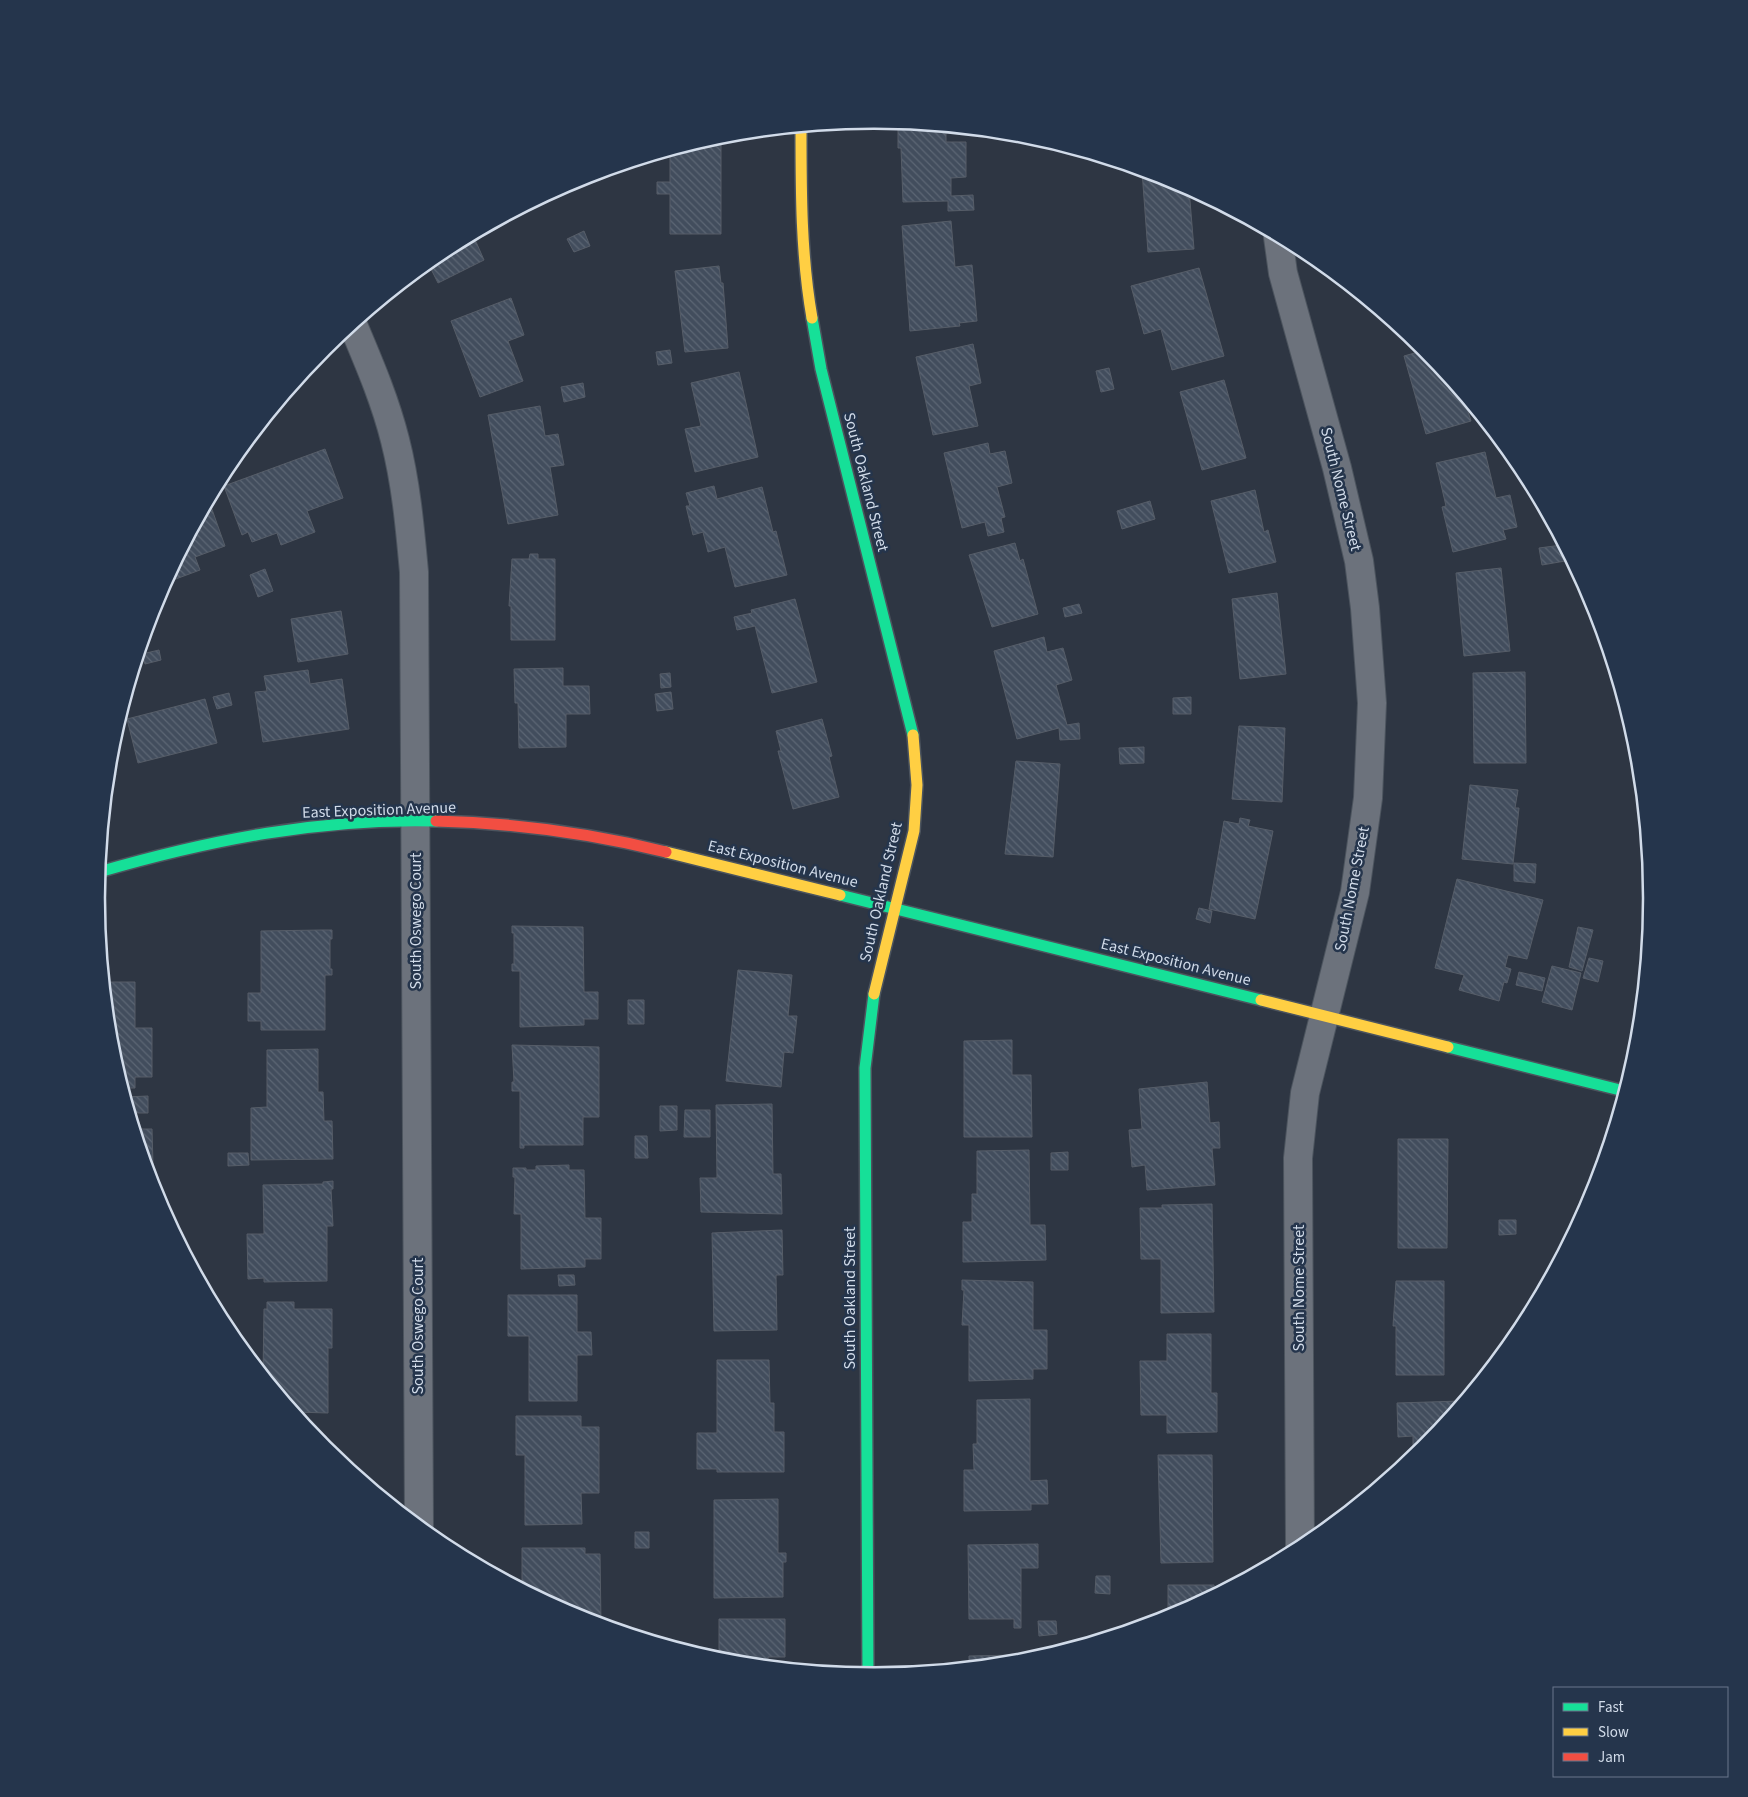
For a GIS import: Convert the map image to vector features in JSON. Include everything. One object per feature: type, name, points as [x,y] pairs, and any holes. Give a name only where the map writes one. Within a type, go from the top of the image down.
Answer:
[{"type":"street","name":"South Oakland Street","points":[[801,133],[801,196],[806,283],[821,369],[914,738],[917,784],[914,831],[874,990],[866,1068],[868,1668]]},
{"type":"street","name":"South Nome Street","points":[[1279,246],[1284,273],[1337,468],[1359,561],[1365,608],[1372,703],[1368,798],[1355,892],[1306,1093],[1298,1158],[1300,1539]]},
{"type":"street","name":"South Oswego Court","points":[[355,331],[375,377],[395,440],[408,506],[414,572],[419,1518]]},
{"type":"street","name":"East Exposition Avenue","points":[[106,870],[230,839],[340,825],[416,822],[526,827],[635,844],[1619,1090]]},
{"type":"building","points":[[898,130],[946,133],[946,142],[966,142],[966,177],[951,178],[951,196],[973,195],[974,210],[948,211],[948,201],[903,202],[901,148],[898,148]]},
{"type":"building","points":[[721,145],[721,234],[670,234],[670,194],[657,194],[657,182],[670,182],[670,157]]},
{"type":"building","points":[[1143,178],[1190,198],[1194,249],[1148,252]]},
{"type":"building","points":[[951,221],[955,267],[972,265],[977,321],[959,323],[960,326],[910,331],[902,226]]},
{"type":"building","points":[[584,231],[590,246],[574,252],[567,239]]},
{"type":"building","points":[[476,242],[484,260],[438,283],[431,270]]},
{"type":"building","points":[[719,266],[721,283],[723,283],[728,348],[685,352],[675,271]]},
{"type":"building","points":[[1199,268],[1224,356],[1172,370],[1161,329],[1144,334],[1131,286]]},
{"type":"building","points":[[511,298],[524,335],[508,341],[523,381],[480,397],[451,321]]},
{"type":"building","points":[[973,344],[981,383],[969,386],[978,426],[933,435],[916,357]]},
{"type":"building","points":[[670,350],[672,363],[658,365],[656,352]]},
{"type":"building","points":[[1416,353],[1418,355],[1467,410],[1471,421],[1426,434],[1404,356]]},
{"type":"building","points":[[1109,368],[1114,389],[1101,392],[1096,371]]},
{"type":"building","points":[[739,372],[758,457],[695,472],[685,429],[701,426],[691,383]]},
{"type":"building","points":[[1224,380],[1246,458],[1202,470],[1180,392]]},
{"type":"building","points":[[583,383],[585,397],[564,402],[561,387]]},
{"type":"building","points":[[540,406],[545,436],[558,434],[564,465],[550,467],[558,515],[508,524],[488,415]]},
{"type":"building","points":[[988,443],[990,454],[1005,451],[1012,483],[997,487],[1005,517],[1001,518],[1004,532],[988,536],[985,522],[962,528],[944,453]]},
{"type":"building","points":[[325,449],[343,498],[307,511],[315,532],[281,545],[277,533],[252,542],[248,532],[242,535],[225,488],[226,485]]},
{"type":"building","points":[[1485,452],[1496,498],[1510,495],[1517,527],[1503,530],[1506,539],[1453,552],[1442,507],[1446,506],[1436,463]]},
{"type":"building","points":[[714,486],[717,499],[762,487],[773,532],[776,531],[787,575],[735,587],[725,547],[708,552],[703,532],[693,535],[686,506],[690,506],[686,493]]},
{"type":"building","points":[[1255,490],[1264,532],[1268,530],[1276,562],[1229,573],[1211,501]]},
{"type":"building","points":[[1150,501],[1155,519],[1122,529],[1117,511]]},
{"type":"building","points":[[212,508],[225,546],[195,557],[200,570],[175,579],[184,558]]},
{"type":"building","points":[[1015,543],[1020,561],[1023,559],[1038,614],[992,627],[969,555]]},
{"type":"building","points":[[1557,546],[1565,561],[1542,565],[1539,548]]},
{"type":"building","points":[[530,554],[538,554],[538,559],[555,559],[555,640],[511,640],[511,606],[509,606],[512,559],[529,559]]},
{"type":"building","points":[[1501,568],[1510,651],[1464,656],[1456,573]]},
{"type":"building","points":[[265,569],[273,591],[258,597],[250,575]]},
{"type":"building","points":[[1277,593],[1286,674],[1240,679],[1232,599]]},
{"type":"building","points":[[795,599],[817,682],[772,693],[755,626],[737,630],[734,617],[752,613],[751,610]]},
{"type":"building","points":[[1079,604],[1082,613],[1065,617],[1063,608]]},
{"type":"building","points":[[341,611],[348,654],[298,662],[291,619]]},
{"type":"building","points":[[1044,637],[1047,652],[1063,648],[1072,680],[1056,685],[1067,725],[1079,723],[1080,739],[1060,740],[1059,728],[1017,739],[994,651]]},
{"type":"building","points":[[159,650],[161,660],[145,664],[144,659],[145,653]]},
{"type":"building","points":[[563,668],[563,686],[589,686],[590,714],[566,714],[566,747],[519,748],[518,703],[515,703],[514,669]]},
{"type":"building","points":[[308,670],[310,684],[342,679],[349,729],[263,742],[255,692],[267,691],[264,676]]},
{"type":"building","points":[[1525,672],[1526,763],[1474,763],[1473,673]]},
{"type":"building","points":[[670,673],[671,687],[661,688],[660,674]]},
{"type":"building","points":[[671,692],[673,709],[657,711],[655,694]]},
{"type":"building","points":[[229,693],[232,705],[217,709],[213,697]]},
{"type":"building","points":[[1191,697],[1191,714],[1173,714],[1173,698]]},
{"type":"building","points":[[205,699],[217,743],[138,763],[127,719]]},
{"type":"building","points":[[822,719],[832,756],[829,757],[839,797],[793,809],[778,751],[781,751],[776,731]]},
{"type":"building","points":[[1239,726],[1285,728],[1282,802],[1232,799]]},
{"type":"building","points":[[1144,747],[1144,763],[1120,764],[1119,748]]},
{"type":"building","points":[[1016,761],[1060,764],[1053,857],[1005,854]]},
{"type":"building","points":[[1470,785],[1518,790],[1515,808],[1519,808],[1513,864],[1462,859]]},
{"type":"building","points":[[1240,818],[1250,820],[1248,826],[1273,831],[1255,919],[1209,909],[1224,821],[1239,824]]},
{"type":"building","points":[[1514,863],[1536,864],[1535,883],[1514,881]]},
{"type":"building","points":[[1457,879],[1543,900],[1527,959],[1508,955],[1505,967],[1511,969],[1507,983],[1504,982],[1499,1001],[1459,990],[1464,975],[1435,968]]},
{"type":"building","points":[[1199,908],[1212,911],[1210,923],[1196,919]]},
{"type":"building","points":[[512,926],[583,927],[584,992],[598,992],[598,1019],[584,1019],[584,1025],[520,1027],[520,971],[512,971],[512,964],[514,964],[514,933],[512,933]]},
{"type":"building","points":[[1578,927],[1593,930],[1582,971],[1569,967]]},
{"type":"building","points":[[332,930],[332,939],[330,939],[330,969],[332,969],[332,975],[325,975],[325,1030],[261,1030],[261,1021],[248,1021],[248,993],[261,993],[261,931]]},
{"type":"building","points":[[1589,958],[1603,961],[1598,982],[1583,978]]},
{"type":"building","points":[[1552,966],[1581,973],[1572,1010],[1542,1002]]},
{"type":"building","points":[[738,970],[792,975],[788,1016],[797,1016],[793,1053],[784,1052],[781,1087],[726,1081]]},
{"type":"building","points":[[1519,972],[1545,978],[1542,991],[1516,985]]},
{"type":"building","points":[[110,982],[135,982],[135,1028],[152,1028],[152,1077],[135,1077],[135,1088],[129,1088],[120,1049]]},
{"type":"building","points":[[628,1000],[644,1000],[644,1024],[628,1024]]},
{"type":"building","points":[[1012,1040],[1012,1075],[1031,1075],[1032,1137],[964,1137],[964,1041]]},
{"type":"building","points":[[512,1045],[599,1047],[599,1117],[583,1117],[583,1145],[524,1145],[524,1148],[520,1148],[520,1091],[512,1091],[512,1082],[514,1082]]},
{"type":"building","points":[[318,1049],[318,1092],[323,1092],[324,1121],[332,1121],[333,1159],[251,1160],[251,1108],[267,1107],[267,1050]]},
{"type":"building","points":[[1207,1082],[1210,1123],[1219,1122],[1220,1148],[1212,1148],[1215,1185],[1147,1190],[1145,1165],[1132,1167],[1129,1130],[1142,1129],[1139,1089]]},
{"type":"building","points":[[148,1096],[148,1113],[136,1113],[131,1097]]},
{"type":"building","points":[[772,1104],[773,1174],[781,1174],[782,1214],[701,1212],[700,1178],[717,1178],[716,1105]]},
{"type":"building","points":[[660,1106],[677,1106],[677,1130],[660,1131]]},
{"type":"building","points":[[685,1110],[710,1110],[710,1137],[684,1137]]},
{"type":"building","points":[[141,1129],[152,1129],[153,1164]]},
{"type":"building","points":[[635,1136],[647,1136],[648,1158],[635,1158]]},
{"type":"building","points":[[1398,1139],[1448,1139],[1447,1248],[1398,1248]]},
{"type":"building","points":[[1029,1150],[1030,1225],[1045,1225],[1046,1260],[963,1262],[963,1222],[972,1222],[972,1194],[977,1194],[977,1151]]},
{"type":"building","points":[[1068,1152],[1068,1170],[1051,1170],[1051,1153]]},
{"type":"building","points":[[228,1153],[248,1153],[249,1165],[228,1166]]},
{"type":"building","points":[[569,1165],[569,1170],[584,1170],[585,1218],[601,1218],[601,1259],[585,1259],[585,1267],[521,1269],[521,1214],[514,1214],[515,1177],[513,1177],[513,1168],[536,1170],[536,1166]]},
{"type":"building","points":[[333,1181],[333,1189],[331,1189],[333,1226],[327,1226],[327,1281],[264,1282],[264,1278],[248,1279],[247,1234],[264,1234],[263,1185],[323,1184],[323,1182]]},
{"type":"building","points":[[1212,1204],[1214,1312],[1161,1313],[1161,1259],[1141,1259],[1140,1208],[1162,1208],[1162,1205]]},
{"type":"building","points":[[1499,1220],[1516,1220],[1516,1234],[1499,1235]]},
{"type":"building","points":[[782,1230],[783,1275],[776,1275],[777,1330],[714,1331],[712,1233]]},
{"type":"building","points":[[558,1275],[574,1275],[575,1285],[559,1286]]},
{"type":"building","points":[[962,1280],[1033,1282],[1033,1330],[1047,1330],[1047,1369],[1033,1369],[1033,1379],[969,1381],[969,1325],[962,1325],[964,1290],[962,1290]]},
{"type":"building","points":[[1396,1281],[1444,1281],[1444,1375],[1396,1375],[1396,1326],[1393,1326]]},
{"type":"building","points":[[508,1295],[577,1295],[577,1332],[591,1332],[592,1355],[577,1355],[577,1401],[529,1401],[529,1336],[508,1336]]},
{"type":"building","points":[[267,1302],[294,1302],[294,1309],[332,1309],[332,1348],[328,1348],[328,1413],[302,1412],[263,1366],[264,1309],[267,1309]]},
{"type":"building","points":[[1167,1334],[1211,1334],[1211,1393],[1217,1393],[1217,1432],[1167,1433],[1167,1415],[1141,1415],[1140,1361],[1167,1361]]},
{"type":"building","points":[[717,1360],[769,1360],[770,1403],[774,1403],[774,1432],[784,1432],[784,1472],[717,1472],[717,1469],[697,1469],[697,1433],[717,1433]]},
{"type":"building","points":[[1030,1399],[1030,1481],[1047,1480],[1048,1504],[1031,1504],[1031,1510],[964,1511],[964,1470],[974,1470],[973,1444],[977,1444],[977,1400]]},
{"type":"building","points":[[1456,1401],[1413,1447],[1413,1436],[1398,1437],[1397,1403]]},
{"type":"building","points":[[516,1416],[581,1416],[581,1427],[599,1427],[599,1493],[581,1493],[582,1524],[525,1525],[525,1455],[516,1455]]},
{"type":"building","points":[[1158,1455],[1212,1455],[1213,1562],[1161,1563]]},
{"type":"building","points":[[778,1499],[778,1553],[786,1553],[786,1562],[783,1562],[783,1597],[714,1598],[714,1500]]},
{"type":"building","points":[[635,1532],[649,1532],[649,1548],[635,1548]]},
{"type":"building","points":[[1038,1544],[1038,1568],[1021,1568],[1021,1628],[1014,1628],[1014,1619],[969,1619],[968,1545]]},
{"type":"building","points":[[522,1548],[585,1548],[585,1554],[600,1554],[601,1617],[580,1609],[522,1582]]},
{"type":"building","points":[[1096,1576],[1110,1576],[1110,1594],[1095,1593]]},
{"type":"building","points":[[1168,1585],[1214,1585],[1214,1588],[1168,1609]]},
{"type":"building","points":[[719,1619],[785,1619],[785,1657],[768,1657],[768,1660],[719,1652]]},
{"type":"building","points":[[1038,1621],[1056,1621],[1057,1634],[1039,1636]]},
{"type":"building","points":[[1011,1655],[969,1662],[969,1656]]},
{"type":"traffic: fast","points":[[812,318],[821,369],[913,735]]},
{"type":"traffic: fast","points":[[106,870],[182,850],[266,833],[350,823],[436,821]]},
{"type":"traffic: fast","points":[[840,895],[1261,1000]]},
{"type":"traffic: fast","points":[[868,1668],[865,1068],[874,994]]},
{"type":"traffic: fast","points":[[1448,1047],[1619,1090]]},
{"type":"traffic: slow","points":[[801,133],[804,247],[812,318]]},
{"type":"traffic: slow","points":[[874,994],[914,831],[917,785],[913,735]]},
{"type":"traffic: slow","points":[[666,852],[840,895]]},
{"type":"traffic: slow","points":[[1261,1000],[1448,1047]]},
{"type":"traffic: jam","points":[[436,821],[552,830],[609,839],[666,852]]}]
